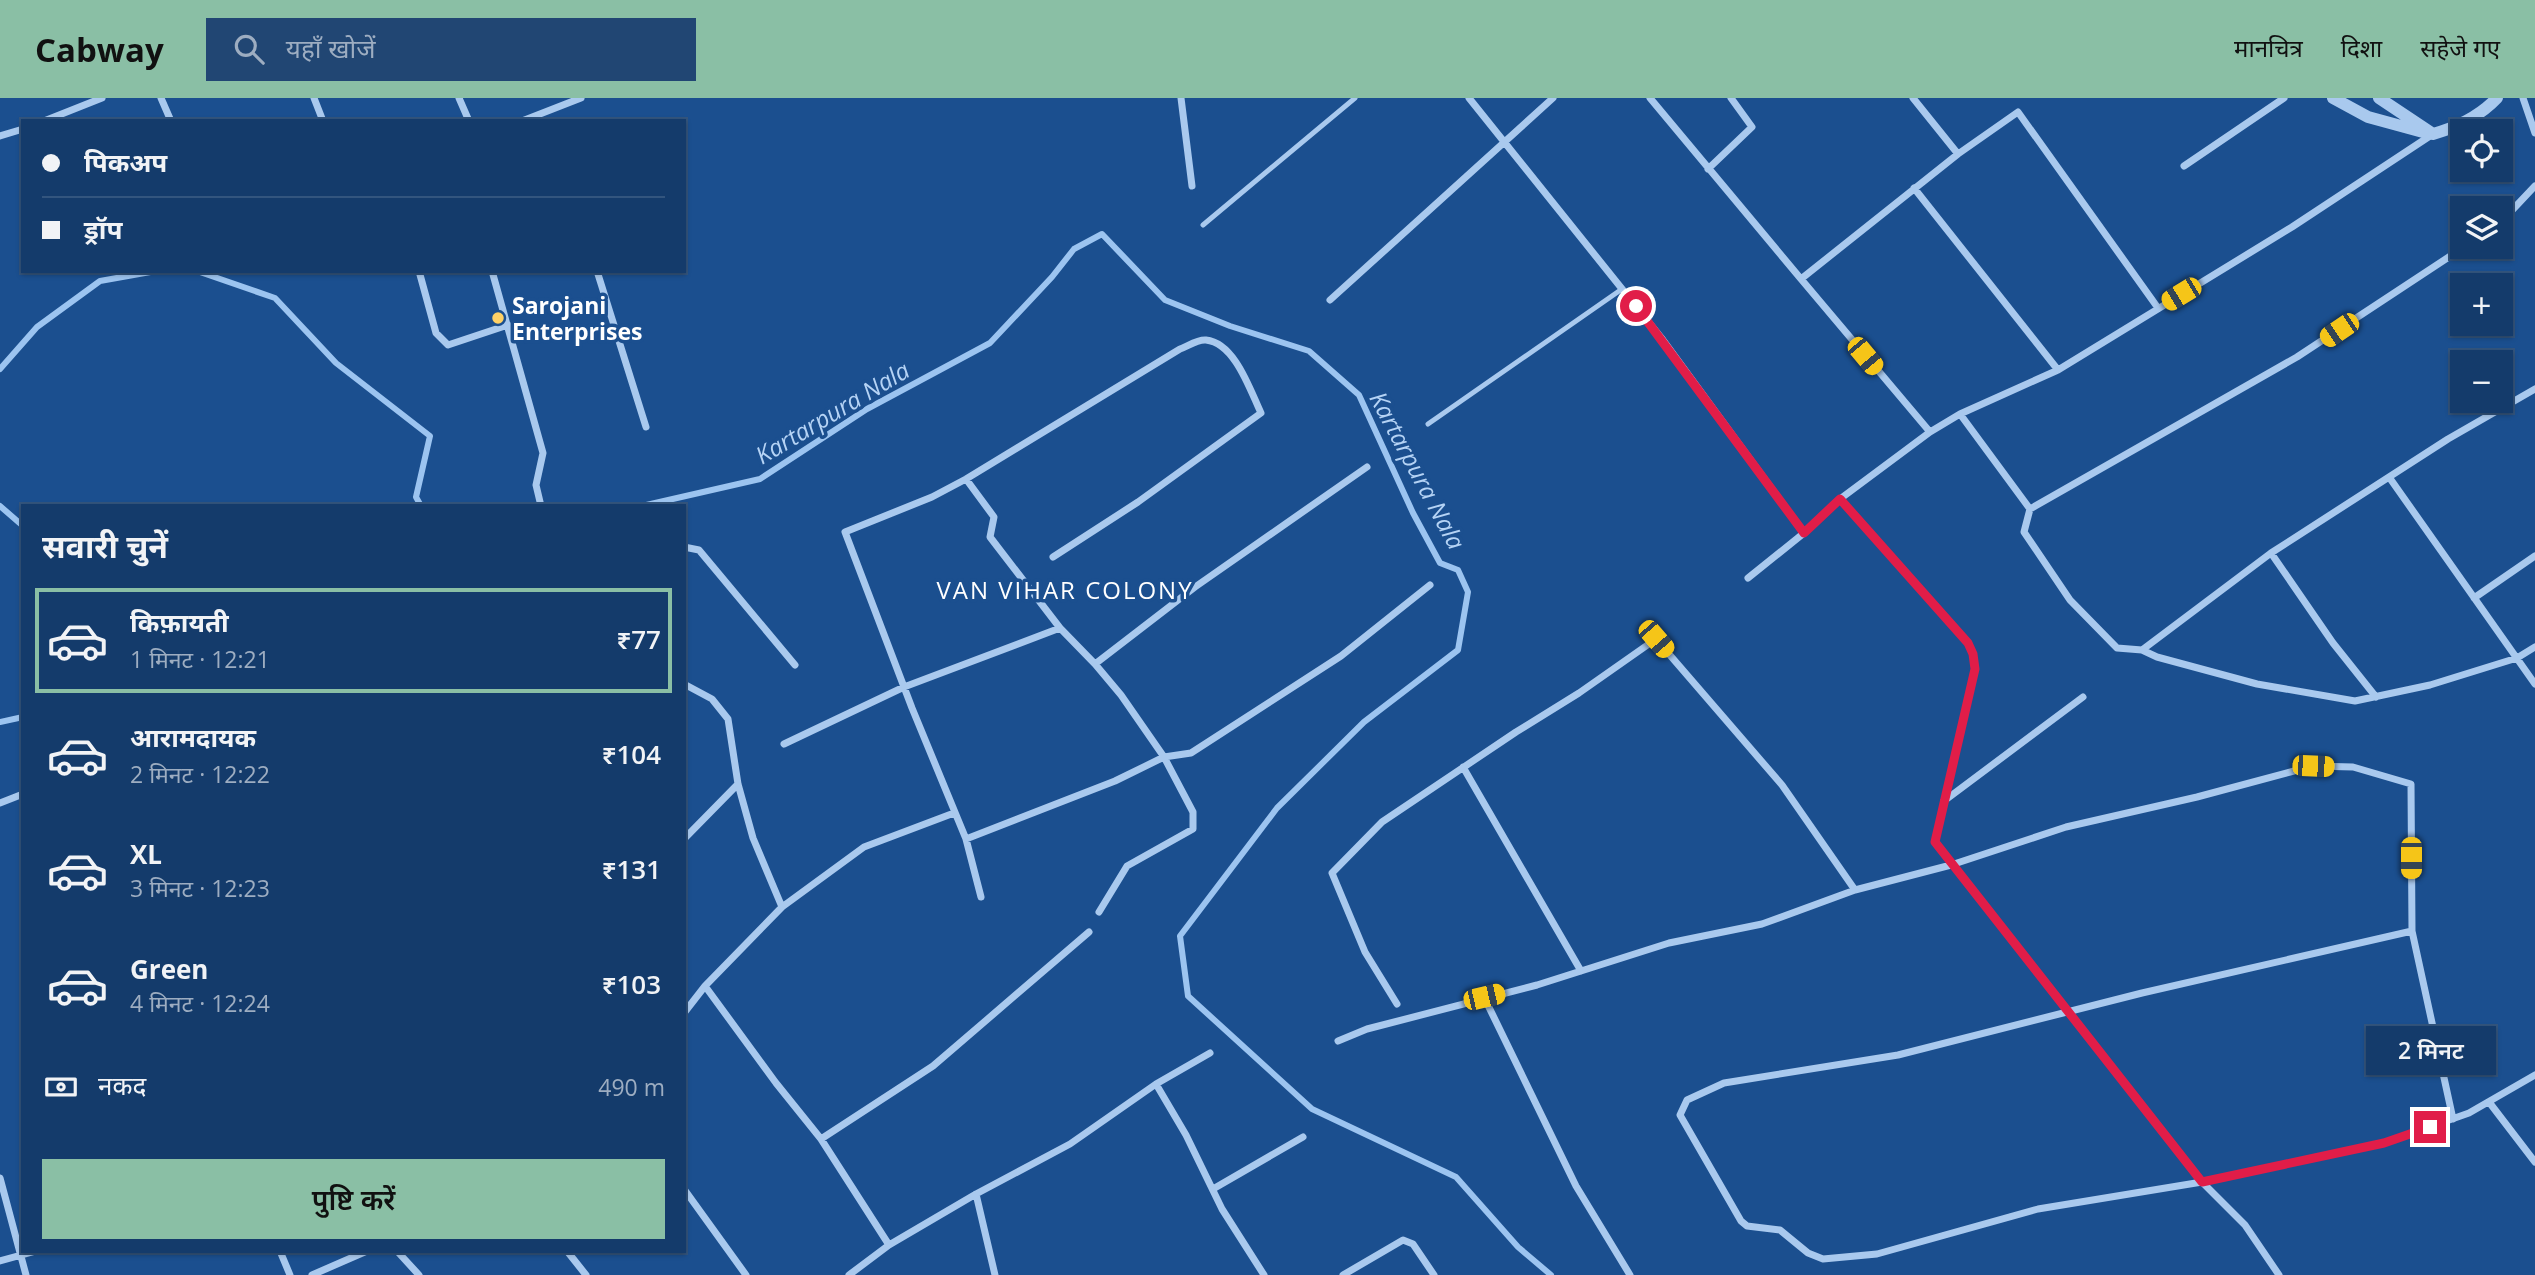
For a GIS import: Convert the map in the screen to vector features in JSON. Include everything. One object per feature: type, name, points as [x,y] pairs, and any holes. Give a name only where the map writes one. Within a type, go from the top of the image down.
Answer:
[{"type":"street","points":[[49,119],[102,98]]},
{"type":"street","points":[[161,98],[170,119]]},
{"type":"street","points":[[314,98],[322,119]]},
{"type":"street","points":[[459,98],[468,119]]},
{"type":"street","points":[[527,119],[581,98]]},
{"type":"street","points":[[1181,98],[1192,187]]},
{"type":"street","points":[[1469,98],[1622,289],[1804,533]]},
{"type":"street","points":[[1330,300],[1553,98]]},
{"type":"street","points":[[1650,98],[1930,432]]},
{"type":"street","points":[[1708,169],[1752,127],[1731,98]]},
{"type":"street","points":[[1913,98],[1958,154]]},
{"type":"street","points":[[2184,166],[2284,98]]},
{"type":"street","points":[[2333,98],[2368,117],[2433,134]]},
{"type":"street","points":[[2379,98],[2433,134]]},
{"type":"street","points":[[1748,578],[1804,533],[1840,499],[1930,432],[1960,414],[2058,370],[2292,227],[2433,134],[2454,128],[2487,109],[2497,98]]},
{"type":"street","points":[[2524,98],[2535,133]]},
{"type":"street","points":[[1801,279],[1958,154],[2018,112],[2158,307]]},
{"type":"street","points":[[0,136],[21,132]]},
{"type":"street","points":[[2513,211],[2535,186]]},
{"type":"street","points":[[1914,188],[2058,370]]},
{"type":"street","points":[[2450,256],[2297,357],[2030,509],[2024,532],[2070,600],[2117,648],[2142,650],[2157,657],[2257,684],[2355,701],[2430,685],[2517,658],[2535,647]]},
{"type":"street","points":[[420,273],[436,333],[448,345],[508,325]]},
{"type":"street","points":[[493,273],[542,453],[536,485],[541,504]]},
{"type":"street","points":[[598,273],[646,427]]},
{"type":"street","points":[[981,897],[966,839],[845,532],[932,497],[966,479],[1192,344],[1203,339],[1216,343],[1234,358],[1261,413],[1138,502],[1053,558]]},
{"type":"street","points":[[2142,650],[2271,553],[2448,439],[2535,389]]},
{"type":"street","points":[[1960,414],[2030,509]]},
{"type":"street","points":[[1095,664],[1195,587],[1367,467]]},
{"type":"street","points":[[2389,477],[2535,684]]},
{"type":"street","points":[[966,479],[994,517],[990,537],[1060,628],[1121,695],[1164,757],[1193,812],[1194,829],[1127,866],[1099,912]]},
{"type":"street","points":[[1840,499],[1968,643],[1973,654],[1975,669],[1935,842],[2202,1182],[2245,1225],[2275,1273]]},
{"type":"street","points":[[686,547],[699,550],[795,665]]},
{"type":"street","points":[[2271,553],[2333,643],[2376,697]]},
{"type":"street","points":[[2474,598],[2535,556]]},
{"type":"street","points":[[966,839],[1115,781],[1164,757],[1191,752],[1341,656],[1430,585]]},
{"type":"street","points":[[784,744],[904,687],[1060,628]]},
{"type":"street","points":[[1397,1004],[1365,952],[1332,873],[1382,822],[1579,693],[1656,639],[1782,785],[1855,890]]},
{"type":"street","points":[[686,685],[712,699],[728,719],[738,783],[753,838],[782,907]]},
{"type":"street","points":[[1944,801],[2083,697]]},
{"type":"street","points":[[1338,1041],[1367,1028],[1537,985],[1669,943],[1762,924],[1855,890],[1951,865],[2066,827],[2197,797],[2313,766],[2353,767],[2411,784],[2412,931],[2453,1119]]},
{"type":"street","points":[[1463,767],[1581,971]]},
{"type":"street","points":[[686,837],[738,783]]},
{"type":"street","points":[[0,803],[21,795]]},
{"type":"street","points":[[686,1010],[705,986],[782,907],[863,847],[954,813]]},
{"type":"street","points":[[2412,931],[2142,993],[1898,1055],[1724,1083],[1687,1100],[1680,1115],[1741,1222],[1747,1227],[1780,1230],[1808,1253],[1823,1259],[1877,1254],[2038,1209],[2202,1182],[2384,1143],[2453,1119],[2535,1075]]},
{"type":"street","points":[[821,1139],[933,1066],[1089,932]]},
{"type":"street","points":[[705,986],[821,1139],[888,1245]]},
{"type":"street","points":[[1484,997],[1576,1186],[1630,1275]]},
{"type":"street","points":[[849,1275],[888,1245],[1070,1144],[1156,1084],[1210,1054]]},
{"type":"street","points":[[1156,1084],[1264,1275]]},
{"type":"street","points":[[2489,1102],[2535,1162]]},
{"type":"street","points":[[1213,1189],[1303,1137]]},
{"type":"street","points":[[0,1178],[26,1275]]},
{"type":"street","points":[[686,1192],[746,1275]]},
{"type":"street","points":[[976,1194],[995,1275]]},
{"type":"street","points":[[1343,1275],[1403,1240],[1413,1244],[1434,1275]]},
{"type":"street","points":[[0,1261],[28,1253]]},
{"type":"street","points":[[281,1253],[290,1275]]},
{"type":"street","points":[[312,1275],[362,1253]]},
{"type":"street","points":[[399,1253],[419,1275]]},
{"type":"street","points":[[568,1253],[586,1275]]},
{"type":"lane","points":[[1203,225],[1355,98]]},
{"type":"lane","points":[[1427,424],[1622,289]]},
{"type":"waterway","name":"Kartarpura Nala","points":[[651,504],[760,479],[867,409],[990,343],[1052,277],[1074,249],[1102,234],[1165,300],[1230,326],[1309,351],[1359,395],[1413,513],[1440,563],[1458,570],[1468,592],[1458,650],[1364,722],[1277,808],[1180,936],[1188,996],[1312,1109],[1456,1177],[1518,1247],[1551,1275]]},
{"type":"waterway","name":"Kartarpura Nala","points":[[0,369],[37,327],[100,281],[145,273]]},
{"type":"waterway","name":"Kartarpura Nala","points":[[203,273],[275,298],[336,363],[430,436],[416,497],[420,504]]},
{"type":"waterway","name":"Kartarpura Nala","points":[[0,506],[21,524]]},
{"type":"waterway","name":"Kartarpura Nala","points":[[0,722],[21,717]]},
{"type":"place","name":"Sarojani Enterprises","points":[[498,318]]},
{"type":"district","name":"VAN VIHAR COLONY","points":[[1065,589]]},
{"type":"route","points":[[1636,306],[1804,533],[1840,499],[1968,643],[1975,669],[1935,842],[2202,1182],[2384,1143],[2430,1127]]}]
